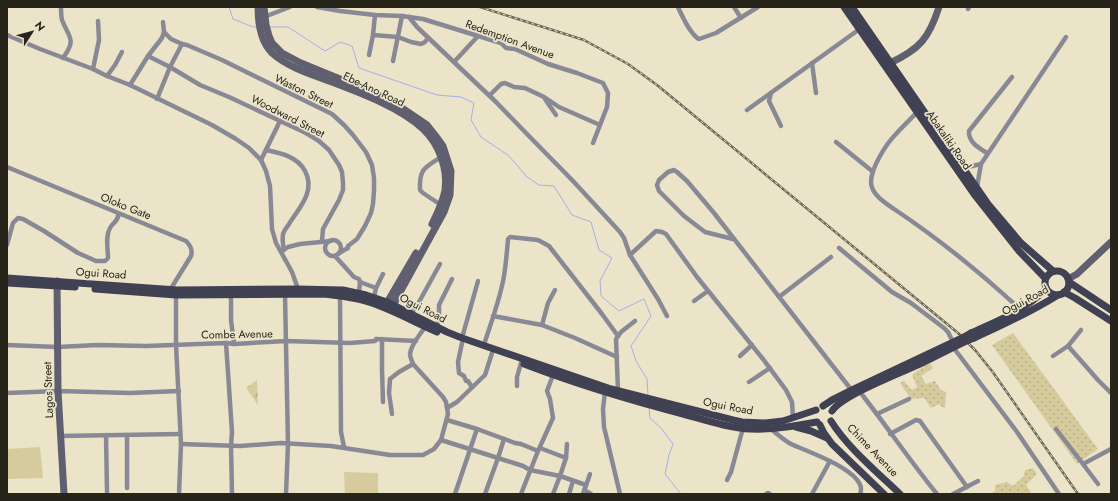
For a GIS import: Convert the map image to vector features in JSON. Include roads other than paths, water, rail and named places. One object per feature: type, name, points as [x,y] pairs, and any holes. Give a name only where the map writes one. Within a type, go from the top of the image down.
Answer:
[{"type":"main road","points":[[258,7],[263,25]]},
{"type":"main road","points":[[263,25],[264,7]]},
{"type":"main road","name":"Abakaliki Road","points":[[844,7],[890,63],[960,170]]},
{"type":"main road","name":"Abakaliki Road","points":[[852,7],[862,28],[917,112],[974,190],[1011,236],[1019,251],[1045,278]]},
{"type":"main road","points":[[890,63],[911,52],[922,42],[931,27],[939,7]]},
{"type":"main road","name":"Ebe-Ano Road","points":[[263,25],[266,45],[273,54],[307,72],[379,101],[402,115],[426,132],[441,157],[445,177],[445,190],[441,205],[389,307]]},
{"type":"main road","name":"Ebe-Ano Road","points":[[263,25],[272,43],[282,53],[301,63],[374,93],[396,104],[427,125],[443,146],[451,171],[450,195],[444,212],[389,307]]},
{"type":"main road","name":"Abakaliki Road","points":[[1011,236],[1053,271]]},
{"type":"main road","points":[[1068,280],[1075,276],[1111,242]]},
{"type":"main road","points":[[1061,293],[1068,286],[1066,275],[1061,271],[1056,270],[1050,272],[1045,278],[1044,284],[1050,293],[1061,293],[1075,298],[1111,321]]},
{"type":"main road","name":"Ogui Road","points":[[7,278],[57,284]]},
{"type":"main road","points":[[1068,280],[1111,310]]},
{"type":"main road","name":"Ogui Road","points":[[7,283],[57,284],[174,292],[232,292],[298,289],[343,290],[374,297],[425,327],[492,353],[553,375],[618,391],[649,402]]},
{"type":"main road","name":"Lagos Street","points":[[57,284],[58,391],[64,494]]},
{"type":"main road","name":"Ogui Road","points":[[967,338],[1020,310],[1036,300],[1046,289]]},
{"type":"main road","name":"Ogui Road","points":[[232,292],[285,295],[324,294],[389,307],[411,314],[462,341],[484,345],[595,386],[605,392],[722,421],[743,428],[772,428],[819,424]]},
{"type":"main road","name":"Ogui Road","points":[[823,406],[832,400],[855,392],[921,361],[953,344],[999,326],[1047,302],[1061,293]]},
{"type":"main road","name":"Ogui Road","points":[[832,410],[855,392]]},
{"type":"main road","points":[[823,406],[832,410],[831,421],[828,424],[819,424],[815,416],[816,410],[823,406]]},
{"type":"main road","name":"Ogui Road","points":[[722,421],[765,423],[783,421],[816,410]]},
{"type":"main road","name":"Chime Avenue","points":[[831,421],[850,444],[900,494]]},
{"type":"main road","name":"Chime Avenue","points":[[819,424],[827,438],[884,494]]},
{"type":"main road","points":[[794,426],[812,431],[827,438]]},
{"type":"main road","points":[[872,482],[880,494]]},
{"type":"street","points":[[62,7],[62,20],[70,34],[71,43],[69,50],[63,58]]},
{"type":"street","points":[[263,25],[290,7]]},
{"type":"street","name":"Redemption Avenue","points":[[317,7],[340,11],[422,19],[500,43],[506,48],[515,49],[548,64],[577,73],[603,84],[608,93],[607,107],[593,143]]},
{"type":"street","points":[[678,7],[689,28],[699,39],[716,33],[758,7]]},
{"type":"street","points":[[734,7],[741,18]]},
{"type":"street","points":[[369,55],[375,15]]},
{"type":"street","points":[[393,61],[402,16]]},
{"type":"street","points":[[409,17],[428,38],[490,95],[620,232],[624,238],[630,255],[667,316]]},
{"type":"street","points":[[93,69],[99,40],[98,21]]},
{"type":"street","points":[[130,85],[148,56],[162,38],[164,32],[163,22]]},
{"type":"street","points":[[747,110],[862,28]]},
{"type":"street","name":"Waston Street","points":[[164,32],[182,44],[222,60],[332,114],[353,135],[366,152],[372,165],[374,178],[373,204],[371,213],[357,239],[338,253]]},
{"type":"street","points":[[7,35],[130,85],[212,125],[249,148],[261,160],[266,171],[270,186],[272,229],[276,243],[282,250],[298,289]]},
{"type":"street","points":[[373,35],[398,37],[421,44],[428,38]]},
{"type":"street","points":[[454,62],[478,36]]},
{"type":"street","points":[[974,190],[980,164],[1066,37]]},
{"type":"street","points":[[157,99],[170,67],[182,44]]},
{"type":"street","points":[[107,76],[122,52]]},
{"type":"street","name":"Woodward Street","points":[[148,56],[200,85],[306,133],[324,144],[334,156],[342,172],[344,182],[339,200],[323,229],[322,241]]},
{"type":"street","points":[[812,63],[816,93]]},
{"type":"street","points":[[987,153],[971,141],[968,136],[969,131],[1012,77]]},
{"type":"street","points":[[490,95],[497,86],[505,83],[514,87],[525,88],[544,97],[559,107],[600,125]]},
{"type":"street","points":[[771,92],[769,101],[781,126]]},
{"type":"street","points":[[544,97],[556,115]]},
{"type":"street","points":[[917,112],[890,141],[872,171],[871,186],[876,194],[889,206],[920,226],[958,255],[1020,310]]},
{"type":"street","points":[[261,160],[280,121]]},
{"type":"street","points":[[836,142],[872,171]]},
{"type":"street","points":[[266,150],[286,155],[297,161],[304,168],[309,183],[307,195],[283,232],[282,250]]},
{"type":"street","points":[[441,157],[424,169],[420,177],[420,190],[441,205]]},
{"type":"street","points":[[960,170],[980,164]]},
{"type":"street","name":"Oloko Gate","points":[[7,167],[184,240],[190,246],[192,251],[174,292]]},
{"type":"street","points":[[733,239],[708,234],[684,216],[659,191],[657,185],[659,180],[668,172],[674,170],[687,181],[702,198],[778,297],[855,392],[877,414],[890,434],[936,494]]},
{"type":"street","points":[[7,245],[13,223],[18,218],[44,231],[78,252],[96,260],[105,261],[108,258],[107,245],[109,231],[117,220],[119,214]]},
{"type":"street","points":[[630,255],[656,231],[666,234],[697,278],[770,368],[790,397],[793,407],[793,418]]},
{"type":"street","points":[[484,345],[504,277],[508,254],[508,238],[510,237],[538,240],[549,246],[618,336]]},
{"type":"street","points":[[325,250],[326,244],[331,240]]},
{"type":"street","points":[[282,250],[300,244],[334,240],[340,245],[338,253]]},
{"type":"street","points":[[322,241],[328,255],[331,256],[338,253]]},
{"type":"street","points":[[839,248],[892,292],[911,303],[948,332],[953,344],[1017,432],[1059,494]]},
{"type":"street","points":[[338,253],[360,282],[376,288]]},
{"type":"street","points":[[778,297],[831,257]]},
{"type":"street","points":[[411,314],[440,264]]},
{"type":"street","points":[[374,297],[376,288],[383,274]]},
{"type":"street","points":[[436,327],[438,322],[439,305],[452,279]]},
{"type":"street","points":[[472,387],[464,376],[459,373],[460,369],[458,364],[462,341],[478,281]]},
{"type":"street","points":[[359,293],[360,282]]},
{"type":"street","points":[[542,325],[547,307],[555,290]]},
{"type":"street","points":[[694,301],[708,291]]},
{"type":"street","points":[[174,292],[181,444],[179,494]]},
{"type":"street","points":[[232,292],[231,320],[234,344]]},
{"type":"street","points":[[285,295],[288,444],[286,494]]},
{"type":"street","points":[[340,296],[341,432],[344,447]]},
{"type":"street","points":[[493,316],[542,325],[617,357]]},
{"type":"street","points":[[618,391],[616,340],[621,332],[635,321]]},
{"type":"street","points":[[181,444],[251,446],[281,443],[344,447],[390,455],[418,456],[431,452],[436,448],[441,440],[448,414],[446,402],[443,397],[413,364],[410,354],[425,327]]},
{"type":"street","points":[[1053,356],[1068,346],[1081,330]]},
{"type":"street","name":"Combe Avenue","points":[[7,345],[58,347],[98,345],[146,346],[234,344],[286,341],[340,343],[375,341],[376,339],[416,341]]},
{"type":"street","points":[[382,339],[383,400],[389,398]]},
{"type":"street","points":[[226,343],[232,432],[232,494]]},
{"type":"street","points":[[740,356],[752,346]]},
{"type":"street","points":[[1068,346],[1111,393]]},
{"type":"street","points":[[447,408],[457,402],[485,375],[492,353]]},
{"type":"street","points":[[517,386],[517,377],[521,363]]},
{"type":"street","points":[[392,414],[389,398],[389,383],[391,377],[413,364]]},
{"type":"street","points":[[748,382],[770,368]]},
{"type":"street","points":[[521,494],[553,418],[547,390],[553,375]]},
{"type":"street","points":[[7,392],[58,391],[115,393],[179,391]]},
{"type":"street","points":[[605,392],[603,409],[604,427],[620,494]]},
{"type":"street","points":[[877,414],[909,399]]},
{"type":"street","points":[[446,420],[566,458]]},
{"type":"street","points":[[890,434],[916,420],[920,420],[967,487]]},
{"type":"street","points":[[727,480],[731,472],[743,428]]},
{"type":"street","points":[[772,428],[778,435],[791,444],[830,461],[847,472],[860,484],[860,494]]},
{"type":"street","points":[[455,494],[477,429]]},
{"type":"street","points":[[1056,429],[1098,484]]},
{"type":"street","points":[[60,436],[180,434]]},
{"type":"street","points":[[106,435],[107,492]]},
{"type":"street","points":[[127,435],[127,488]]},
{"type":"street","points":[[485,494],[504,439]]},
{"type":"street","points":[[441,440],[523,466],[530,470],[560,476],[573,481],[591,494]]},
{"type":"street","points":[[553,494],[566,458],[566,444]]},
{"type":"street","points":[[1083,464],[1111,449]]},
{"type":"street","points":[[812,494],[830,461]]},
{"type":"street","points":[[584,490],[590,474]]},
{"type":"street","points":[[569,494],[573,481]]},
{"type":"street","points":[[953,494],[978,481]]},
{"type":"street","points":[[766,494],[770,494]]},
{"type":"waterway","points":[[229,7],[233,19],[256,27]]},
{"type":"waterway","points":[[269,27],[288,27],[325,51],[340,42],[352,46],[359,68],[437,95],[461,97],[474,103],[471,120],[481,137],[509,156],[527,177],[539,185],[554,186],[572,215],[591,222],[599,250],[612,258],[600,281],[601,296],[619,311],[644,299],[651,316],[631,346],[636,361],[647,379],[648,395]]},
{"type":"waterway","points":[[649,408],[650,418],[661,428],[673,444],[665,474],[681,494]]},
{"type":"railway","points":[[480,7],[584,40],[628,64],[657,85],[958,333],[975,350],[992,371],[1078,494]]}]
